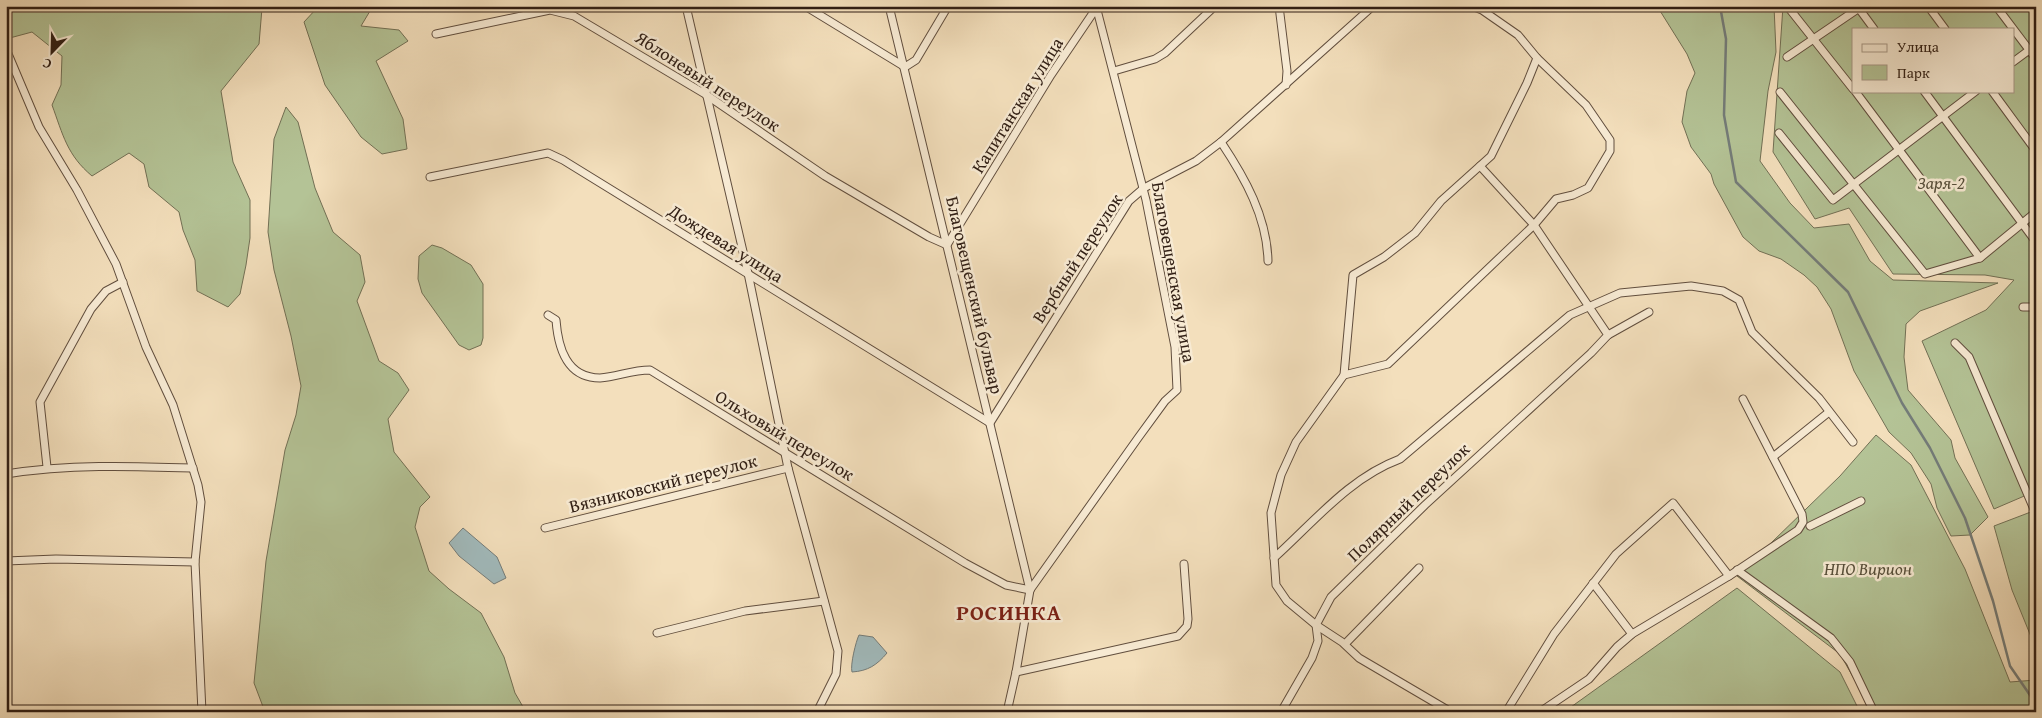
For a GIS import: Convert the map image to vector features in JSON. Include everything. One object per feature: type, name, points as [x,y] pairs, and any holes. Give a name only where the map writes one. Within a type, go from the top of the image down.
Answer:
[{"type":"street","points":[[686,6],[748,273],[788,468],[838,651],[838,664],[831,687],[817,712]]},
{"type":"street","points":[[805,6],[905,67],[916,60],[948,6]]},
{"type":"street","name":"Благовещенский бульвар","points":[[889,6],[1030,590]]},
{"type":"street","points":[[1114,71],[1155,59],[1166,53],[1215,6]]},
{"type":"street","points":[[1279,6],[1287,71],[1286,85]]},
{"type":"street","name":"Вербный переулок","points":[[990,423],[1128,201],[1144,188],[1196,161],[1221,142],[1373,6]]},
{"type":"street","points":[[1344,375],[1388,364],[1534,225],[1556,199],[1573,196],[1588,188],[1610,151],[1610,140],[1586,105],[1537,58],[1518,35],[1482,10],[1472,6]]},
{"type":"street","points":[[1928,6],[1944,28]]},
{"type":"street","points":[[1996,6],[2012,28]]},
{"type":"street","name":"Благовещенская улица","points":[[1030,590],[1165,401],[1177,390],[1175,347],[1144,188],[1097,7]]},
{"type":"street","name":"Капитанская улица","points":[[947,245],[1051,75],[1097,7]]},
{"type":"street","points":[[1788,7],[1852,87]]},
{"type":"street","points":[[1787,57],[1815,40],[1859,7],[1873,28]]},
{"type":"street","name":"Яблоневый переулок","points":[[436,34],[550,10],[563,12],[592,26],[705,94],[825,176],[929,237],[947,245]]},
{"type":"street","points":[[2014,30],[2036,59]]},
{"type":"street","points":[[2014,61],[2036,45]]},
{"type":"street","points":[[6,49],[39,126],[77,190],[116,264],[146,347],[173,405],[193,468],[201,502],[195,562],[202,712]]},
{"type":"street","points":[[1451,712],[1359,658],[1344,644],[1316,625],[1287,601],[1276,584],[1271,513],[1281,476],[1296,442],[1344,375],[1353,275],[1384,257],[1415,233],[1441,201],[1490,156],[1527,83],[1537,58]]},
{"type":"street","points":[[1780,92],[1854,182],[1925,274],[1980,258],[2036,212]]},
{"type":"street","points":[[1856,92],[1980,258]]},
{"type":"street","points":[[1925,92],[2036,242]]},
{"type":"street","points":[[1780,133],[1833,200],[1898,148],[1975,92]]},
{"type":"street","points":[[1993,92],[2036,151]]},
{"type":"street","points":[[1221,142],[1244,177],[1262,222],[1268,261]]},
{"type":"street","name":"Дождевая улица","points":[[430,177],[548,153],[563,160],[748,273],[990,423]]},
{"type":"street","points":[[1480,166],[1534,225],[1608,335],[1649,312]]},
{"type":"street","points":[[47,467],[40,402],[91,310],[106,291],[123,282]]},
{"type":"street","points":[[1274,558],[1342,493],[1384,466],[1400,459],[1570,315],[1620,293],[1691,286],[1723,291],[1739,300],[1752,332],[1819,398],[1854,442]]},
{"type":"street","points":[[2023,307],[2036,307]]},
{"type":"street","name":"Ольховый переулок","points":[[548,315],[556,320],[560,347],[564,359],[576,371],[599,378],[628,371],[650,370],[965,563],[1006,585],[1030,590]]},
{"type":"street","name":"Полярный переулок","points":[[1281,712],[1312,658],[1318,641],[1316,625],[1331,597],[1424,505],[1601,344],[1608,335]]},
{"type":"street","points":[[1955,343],[1969,357],[2036,513]]},
{"type":"street","points":[[1540,712],[1589,679],[1617,647],[1632,634],[1729,576],[1798,530],[1803,522],[1773,457],[1743,399]]},
{"type":"street","points":[[1773,457],[1829,412]]},
{"type":"street","points":[[6,474],[47,467],[96,465],[193,468]]},
{"type":"street","name":"Вязниковский переулок","points":[[545,528],[788,468]]},
{"type":"street","points":[[1810,526],[1860,501]]},
{"type":"street","points":[[1506,712],[1554,634],[1616,554],[1673,503],[1729,576]]},
{"type":"street","points":[[6,561],[195,562]]},
{"type":"street","points":[[1016,672],[1178,636],[1187,626],[1188,619],[1184,564]]},
{"type":"street","points":[[1344,644],[1419,568]]},
{"type":"street","points":[[1737,570],[1831,638],[1850,662],[1874,712]]},
{"type":"street","points":[[1593,583],[1632,634]]},
{"type":"street","points":[[1007,712],[1030,590]]},
{"type":"street","points":[[657,632],[745,611],[824,601]]},
{"type":"green space","points":[[6,6],[260,6],[262,8],[259,44],[221,91],[233,162],[250,200],[250,238],[246,265],[240,294],[228,307],[197,291],[195,260],[183,230],[179,212],[149,187],[144,164],[129,153],[92,176],[71,152],[52,105],[61,85],[62,56],[32,32],[6,39]]},
{"type":"green space","points":[[316,6],[373,6],[361,26],[399,30],[408,41],[376,61],[403,119],[407,149],[382,154],[361,137],[325,85],[304,22],[317,8]]},
{"type":"green space","points":[[1657,6],[1774,6],[1776,52],[1768,91],[1760,161],[1790,203],[1814,228],[1849,224],[1870,261],[1893,280],[1998,283],[1920,311],[1906,324],[1904,357],[1908,390],[1951,440],[1955,458],[1988,517],[1970,535],[1951,536],[1937,508],[1931,484],[1911,453],[1889,432],[1854,371],[1831,309],[1817,287],[1781,259],[1759,251],[1743,237],[1714,184],[1711,174],[1691,147],[1682,122],[1687,91],[1695,73],[1687,54]]},
{"type":"green space","name":"Заря-2","points":[[1783,6],[2036,6],[2036,491],[1994,509],[1922,341],[1986,310],[2014,280],[1985,275],[1893,274],[1849,208],[1815,219],[1773,152]]},
{"type":"green space","points":[[286,107],[298,122],[315,188],[333,232],[360,255],[365,282],[357,301],[379,361],[398,373],[409,390],[388,419],[394,452],[430,497],[420,507],[415,527],[429,571],[481,613],[504,657],[515,693],[526,712],[265,712],[254,683],[266,561],[285,450],[296,415],[301,386],[291,336],[274,270],[268,232],[274,139]]},
{"type":"green space","points":[[432,245],[442,248],[471,265],[483,284],[483,338],[481,345],[469,350],[459,345],[422,293],[418,279],[419,256]]},
{"type":"green space","name":"НПО Вирион","points":[[1876,435],[1911,465],[1965,569],[2010,682],[2036,680],[2036,712],[1873,712],[1840,654],[1737,576],[1840,476]]},
{"type":"green space","points":[[2036,510],[2036,649],[2012,590],[1994,526]]},
{"type":"green space","points":[[1737,588],[1840,672],[1860,712],[1564,712]]},
{"type":"water","points":[[463,528],[497,557],[506,578],[494,584],[459,556],[449,543]]},
{"type":"water","points":[[859,635],[873,637],[887,653],[872,667],[852,672],[855,647]]},
{"type":"waterway","points":[[1720,6],[1726,39],[1724,115],[1736,182],[1848,292],[1902,403],[1930,448],[1965,518],[1993,601],[2010,666],[2036,704]]},
{"type":"district","name":"РОСИНКА","points":[[1009,612]]}]
